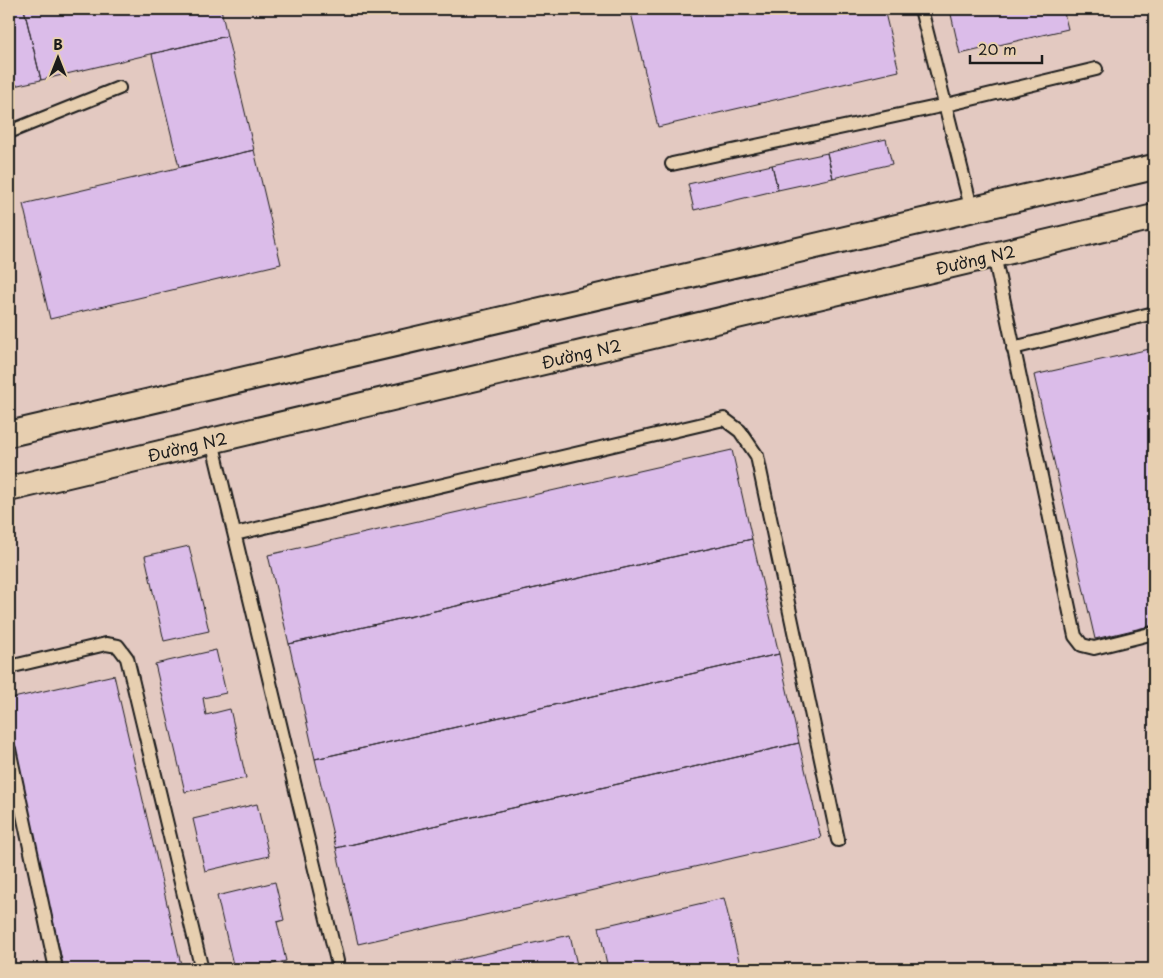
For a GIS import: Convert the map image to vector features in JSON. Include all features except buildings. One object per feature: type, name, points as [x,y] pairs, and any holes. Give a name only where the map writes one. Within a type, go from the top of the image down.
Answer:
[{"type":"street","points":[[9,434],[1154,167]]},
{"type":"street","name":"Đường N2","points":[[9,489],[1154,218]]},
{"type":"lane","points":[[921,9],[972,210]]},
{"type":"lane","points":[[672,164],[946,105],[1096,69]]},
{"type":"lane","points":[[9,132],[119,88]]},
{"type":"lane","points":[[994,255],[1075,636],[1082,645],[1094,648],[1154,633]]},
{"type":"lane","points":[[1013,348],[1154,313]]},
{"type":"lane","points":[[235,534],[724,420],[740,431],[757,456],[838,840]]},
{"type":"lane","points":[[212,441],[337,961]]},
{"type":"lane","points":[[9,667],[106,644],[118,646],[126,658],[198,956],[199,969]]},
{"type":"lane","points":[[9,750],[56,969]]},
{"type":"shaded area","points":[[9,9],[1154,9],[1154,969],[9,969]]}]
